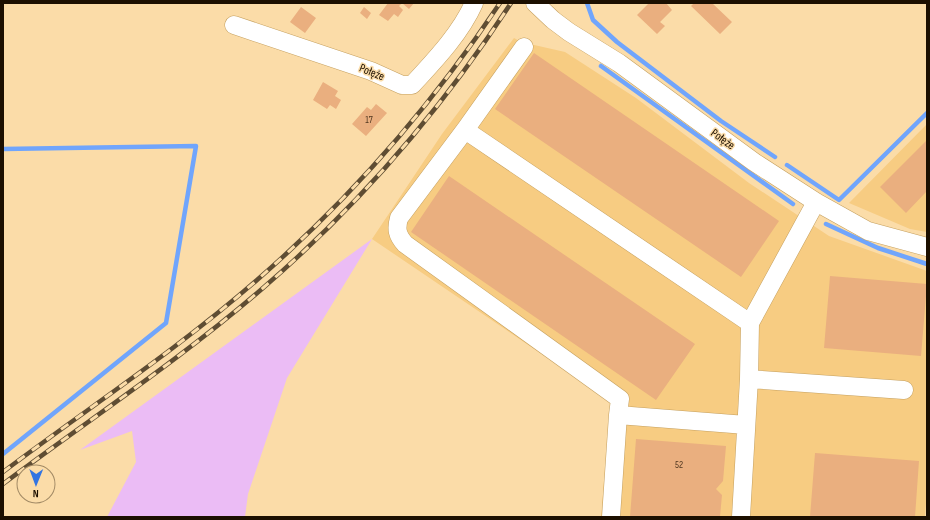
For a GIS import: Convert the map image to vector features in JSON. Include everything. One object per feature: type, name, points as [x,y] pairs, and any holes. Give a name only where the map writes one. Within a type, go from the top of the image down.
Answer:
[{"type":"street","name":"Połęże","points":[[234,25],[371,71],[402,85],[412,85],[445,48],[470,12],[474,3]]},
{"type":"street","name":"Połęże","points":[[535,3],[553,20],[569,32],[619,63],[754,162],[816,202],[868,231],[927,247]]},
{"type":"street","points":[[524,47],[465,130],[399,218],[396,227],[399,237],[405,244],[620,399],[610,517]]},
{"type":"street","points":[[465,130],[750,323]]},
{"type":"street","points":[[741,517],[750,323],[816,202]]},
{"type":"street","points":[[748,379],[904,390]]},
{"type":"street","points":[[618,415],[746,425]]},
{"type":"shaded area","points":[[514,38],[521,42],[565,52],[636,98],[749,183],[829,236],[927,271],[927,490],[925,517],[601,517],[611,401],[372,239],[442,134]]},
{"type":"shaded area","points":[[927,124],[927,232],[910,229],[849,203]]},
{"type":"shaded area","points":[[372,239],[287,378],[248,494],[245,517],[107,517],[136,462],[132,431],[80,450]]},
{"type":"building","points":[[388,3],[402,3],[399,6],[403,10],[398,17],[394,14],[388,21],[379,15]]},
{"type":"building","points":[[402,3],[414,3],[409,9]]},
{"type":"building","points":[[649,3],[666,3],[672,10],[660,22],[665,26],[657,34],[637,15]]},
{"type":"building","points":[[694,3],[712,3],[732,22],[720,34],[691,6]]},
{"type":"building","points":[[301,7],[316,18],[305,33],[290,22]]},
{"type":"building","points":[[364,7],[371,13],[367,19],[360,13]]},
{"type":"building","points":[[534,53],[779,221],[741,277],[495,109]]},
{"type":"building","points":[[323,82],[338,91],[335,96],[341,100],[336,109],[330,105],[327,109],[313,100]]},
{"type":"building","points":[[376,104],[387,113],[366,136],[352,124],[367,107],[371,110]]},
{"type":"building","points":[[927,140],[927,191],[906,213],[880,187]]},
{"type":"building","points":[[449,176],[695,344],[656,400],[411,232]]},
{"type":"building","points":[[830,276],[927,284],[921,356],[824,348]]},
{"type":"building","points":[[636,439],[726,446],[723,481],[716,489],[722,495],[720,517],[630,517]]},
{"type":"building","points":[[815,453],[919,461],[915,517],[810,517]]},
{"type":"waterway","points":[[587,3],[593,20],[617,42],[721,121],[775,157]]},
{"type":"waterway","points":[[601,66],[793,204]]},
{"type":"waterway","points":[[787,165],[839,200],[927,113]]},
{"type":"waterway","points":[[3,149],[196,146],[166,323],[3,454]]},
{"type":"waterway","points":[[826,224],[878,248],[927,264]]},
{"type":"railway","points":[[3,472],[196,331],[257,280],[325,217],[357,184],[418,114],[474,41],[500,3]]},
{"type":"railway","points":[[3,484],[168,364],[232,314],[263,288],[333,223],[428,118],[457,81],[511,3]]}]
